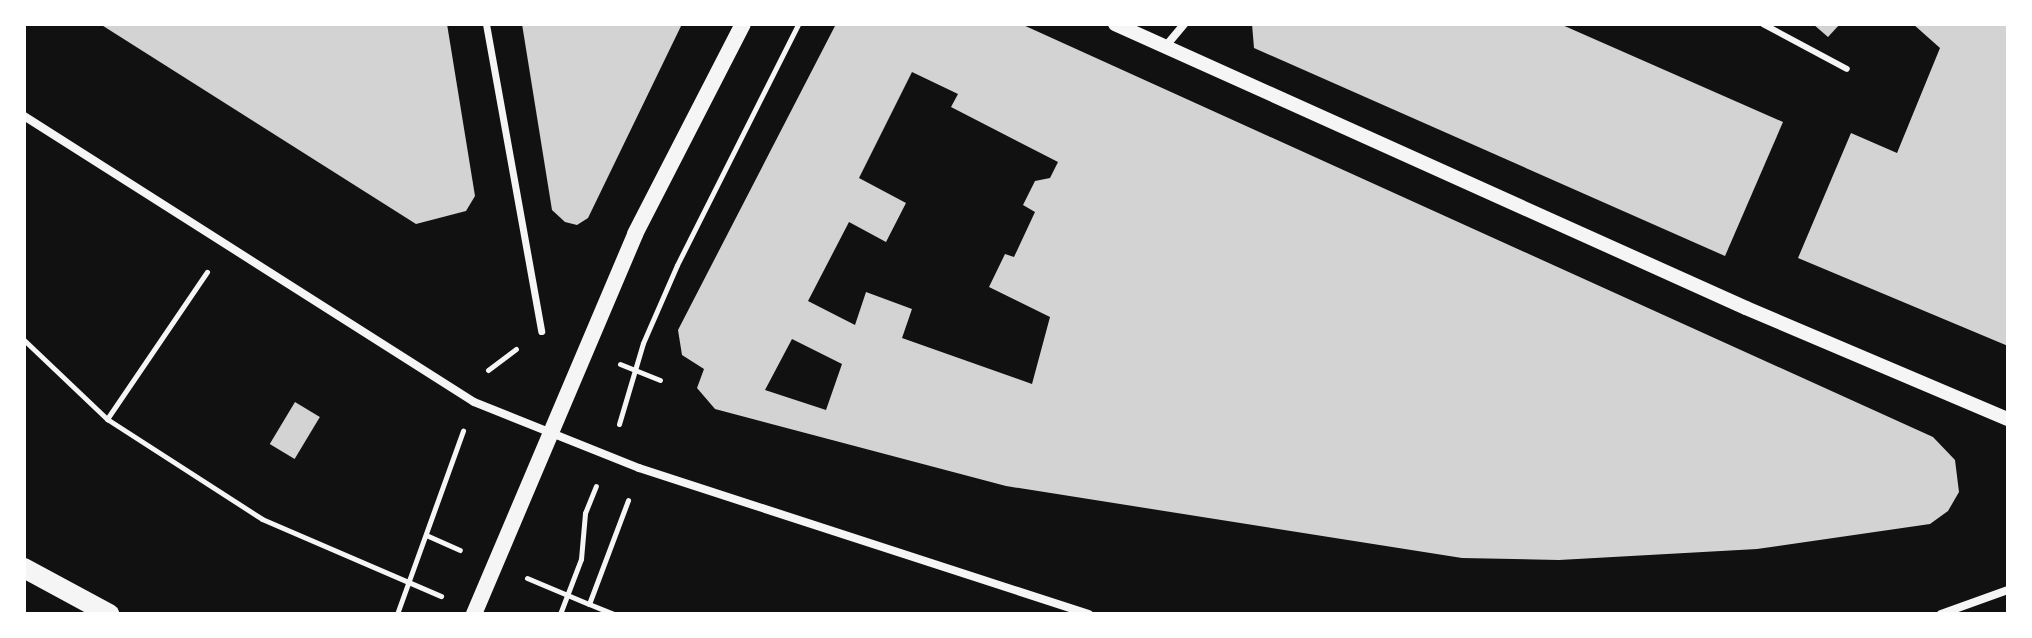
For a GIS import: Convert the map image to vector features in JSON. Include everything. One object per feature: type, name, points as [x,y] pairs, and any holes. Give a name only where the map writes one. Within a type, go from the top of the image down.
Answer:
[{"type":"main road","points":[[474,614],[635,234],[743,24]]},
{"type":"main road","points":[[24,568],[109,614]]},
{"type":"street","points":[[486,24],[541,331]]},
{"type":"street","points":[[1115,24],[1746,308],[2008,419]]},
{"type":"street","points":[[1165,48],[1184,24]]},
{"type":"street","points":[[24,116],[474,402],[550,435],[1089,614]]},
{"type":"street","points":[[1941,614],[2008,590]]},
{"type":"lane","points":[[1763,24],[1847,69]]},
{"type":"path","points":[[617,428],[677,265],[798,24]]},
{"type":"path","points":[[107,419],[226,245]]},
{"type":"path","points":[[24,340],[107,419],[262,519],[447,598]]},
{"type":"path","points":[[609,359],[660,380]]},
{"type":"path","points":[[397,614],[465,425]]},
{"type":"path","points":[[560,614],[581,559],[585,513],[596,484]]},
{"type":"path","points":[[589,604],[629,495]]},
{"type":"path","points":[[426,535],[465,552]]},
{"type":"path","points":[[525,577],[614,614]]},
{"type":"building","points":[[100,24],[447,24],[475,196],[466,211],[416,224]]},
{"type":"building","points":[[522,24],[682,24],[588,218],[577,225],[565,222],[552,210]]},
{"type":"building","points":[[836,24],[1021,24],[1933,437],[1955,460],[1959,492],[1948,511],[1930,524],[1757,549],[1559,560],[1462,558],[1006,486],[715,409],[697,388],[704,369],[682,355],[678,330]],"holes":[[[912,72],[958,94],[951,107],[1058,162],[1050,178],[1035,181],[1023,205],[1035,212],[1014,257],[1005,254],[989,287],[1050,317],[1032,384],[902,338],[912,309],[866,292],[855,325],[808,301],[849,222],[886,242],[906,203],[859,178]],[[792,339],[842,364],[826,410],[765,390]]]},
{"type":"building","points":[[1252,24],[1560,24],[1783,122],[1725,256],[1254,48]]},
{"type":"building","points":[[1813,24],[1840,24],[1828,37]]},
{"type":"building","points":[[1913,24],[2008,24],[2008,346],[1798,258],[1851,133],[1897,153],[1940,48]]},
{"type":"building","points":[[295,402],[320,417],[295,459],[270,444]]}]
